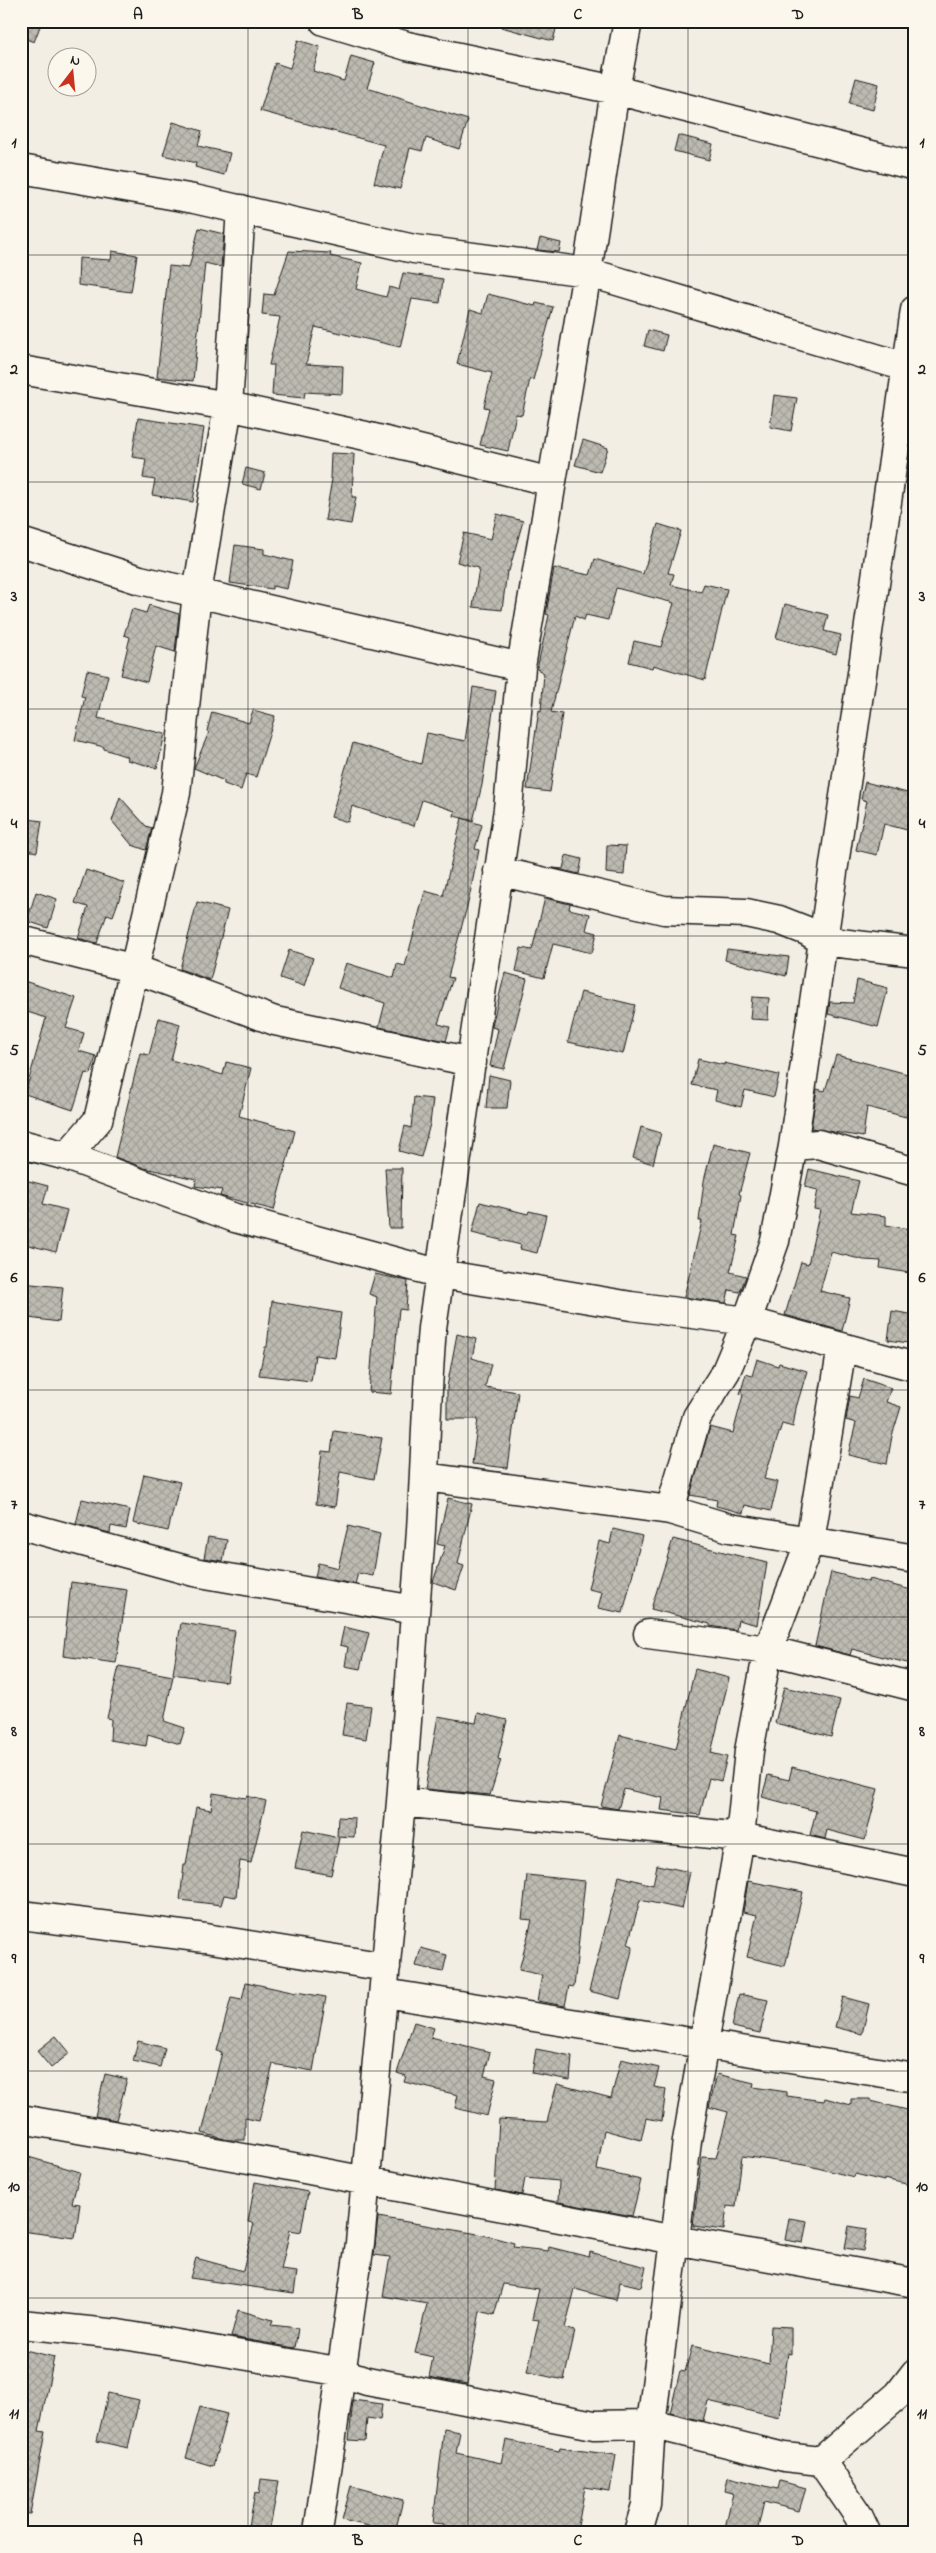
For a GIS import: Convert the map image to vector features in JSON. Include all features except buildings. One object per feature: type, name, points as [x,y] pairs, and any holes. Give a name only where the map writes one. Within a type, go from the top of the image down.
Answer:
[{"type":"street","points":[[324,21],[407,46],[615,90],[915,166]]},
{"type":"street","points":[[318,2532],[366,2182],[401,1802],[424,1477],[426,1406],[431,1338],[442,1249],[472,1062],[508,809],[521,667],[588,272],[615,90],[628,21]]},
{"type":"street","points":[[21,169],[194,199],[414,249],[588,272],[906,367]]},
{"type":"street","points":[[67,1156],[98,1120],[176,793],[197,593],[228,406],[240,209]]},
{"type":"street","points":[[670,1510],[697,1417],[726,1371],[747,1321],[775,1241],[793,1146],[915,310]]},
{"type":"street","points":[[21,370],[228,406],[366,436],[552,482]]},
{"type":"street","points":[[21,542],[140,580],[521,667]]},
{"type":"street","points":[[498,870],[664,910],[746,913],[779,920],[807,931],[823,940],[915,952]]},
{"type":"street","points":[[21,940],[135,969],[275,1021],[472,1062]]},
{"type":"street","points":[[21,1144],[67,1156],[235,1218],[440,1274],[631,1306],[747,1321],[915,1367]]},
{"type":"street","points":[[793,1146],[818,1144],[915,1172]]},
{"type":"street","points":[[638,2532],[646,2505],[651,2424],[688,2141],[740,1837],[748,1752],[768,1650],[810,1541],[842,1347]]},
{"type":"street","points":[[424,1477],[670,1510],[730,1528],[915,1560]]},
{"type":"street","points":[[21,1525],[194,1572],[415,1610]]},
{"type":"street","points":[[648,1634],[768,1650],[915,1687]]},
{"type":"street","points":[[401,1802],[740,1837],[915,1873]]},
{"type":"street","points":[[21,1915],[205,1938],[385,1980],[704,2044],[915,2078]]},
{"type":"street","points":[[21,2119],[915,2283]]},
{"type":"street","points":[[21,2324],[118,2334],[341,2372],[366,2381],[594,2426],[651,2424],[784,2457],[821,2461],[898,2395],[915,2374]]},
{"type":"street","points":[[821,2461],[858,2515],[866,2532]]}]
